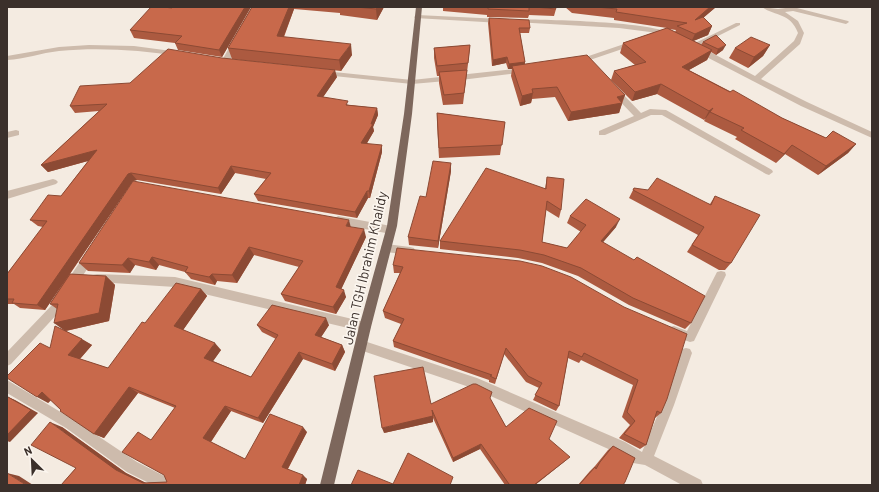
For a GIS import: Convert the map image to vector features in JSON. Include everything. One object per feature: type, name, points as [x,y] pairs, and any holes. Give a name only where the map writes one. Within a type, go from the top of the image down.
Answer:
[{"type":"main road","name":"Jalan TGH Ibrahim Khalidy","points":[[327,485],[390,230],[402,160],[412,82],[418,12]]},
{"type":"street","points":[[765,7],[780,10],[793,9],[846,22]]},
{"type":"street","points":[[756,79],[800,38],[800,30],[789,16],[780,10]]},
{"type":"street","points":[[418,12],[619,26],[658,32],[687,43],[804,104],[872,135]]},
{"type":"street","points":[[687,43],[738,24]]},
{"type":"street","points":[[570,62],[588,62],[658,32]]},
{"type":"street","points":[[225,62],[241,34]]},
{"type":"street","points":[[7,58],[58,49],[85,47],[158,51],[188,55]]},
{"type":"street","points":[[319,72],[412,82],[534,69]]},
{"type":"street","points":[[607,82],[639,116]]},
{"type":"street","points":[[602,133],[639,116],[654,111],[667,113],[769,172]]},
{"type":"street","points":[[7,195],[53,182]]},
{"type":"street","points":[[330,218],[390,230]]},
{"type":"street","points":[[386,248],[417,252]]},
{"type":"street","points":[[7,360],[55,309],[94,250]]},
{"type":"street","points":[[77,276],[175,282],[365,327]]},
{"type":"street","points":[[667,328],[690,336],[721,276]]},
{"type":"street","points":[[361,345],[477,384],[620,447],[638,458],[646,459],[696,485]]},
{"type":"street","points":[[646,459],[668,405],[686,353]]},
{"type":"street","points":[[7,386],[70,424],[132,467],[166,485]]},
{"type":"building","points":[[151,7],[245,7],[219,50],[175,43],[182,36],[130,30]]},
{"type":"building","points":[[252,7],[289,7],[277,36],[351,44],[339,60],[228,48]]},
{"type":"building","points":[[356,7],[378,7],[376,9]]},
{"type":"building","points":[[488,7],[529,7],[529,11],[488,9]]},
{"type":"building","points":[[534,7],[555,7],[556,9]]},
{"type":"building","points":[[596,7],[710,7],[695,20],[703,17],[712,26],[695,34],[677,26],[687,23],[616,12],[617,9]]},
{"type":"building","points":[[489,18],[529,20],[530,28],[519,28],[525,62],[509,64],[507,57],[493,60]]},
{"type":"building","points":[[667,28],[712,50],[682,67],[730,92],[733,90],[782,118],[826,138],[833,131],[856,144],[826,166],[792,145],[784,154],[741,130],[744,128],[710,112],[713,108],[709,111],[661,84],[635,92],[614,71],[646,62],[623,43]]},
{"type":"building","points":[[716,35],[726,45],[718,49],[703,42]]},
{"type":"building","points":[[751,37],[770,45],[754,57],[735,48]]},
{"type":"building","points":[[470,45],[468,63],[437,66],[434,48]]},
{"type":"building","points":[[168,49],[222,58],[335,70],[317,96],[348,101],[346,105],[377,108],[371,124],[373,124],[361,143],[382,145],[369,191],[367,191],[355,212],[254,194],[271,173],[231,166],[218,188],[131,173],[128,174],[37,305],[12,303],[14,299],[7,299],[7,274],[47,221],[30,220],[48,195],[61,196],[97,150],[41,165],[107,104],[70,106],[80,86],[130,83]]},
{"type":"building","points":[[587,55],[625,95],[617,97],[622,103],[571,112],[557,87],[532,89],[533,93],[522,96],[512,66]]},
{"type":"building","points":[[467,70],[464,93],[444,95],[439,72]]},
{"type":"building","points":[[437,113],[505,122],[502,145],[439,148]]},
{"type":"building","points":[[433,161],[451,163],[438,241],[408,237],[420,196],[426,197]]},
{"type":"building","points":[[486,168],[546,189],[547,177],[564,179],[561,210],[547,201],[542,242],[567,248],[586,225],[570,216],[586,199],[620,219],[601,241],[634,260],[637,257],[705,296],[691,323],[633,298],[581,268],[544,255],[520,250],[440,241]]},
{"type":"building","points":[[657,178],[711,205],[715,196],[760,215],[731,263],[725,262],[692,245],[704,227],[633,190],[634,188],[648,190]]},
{"type":"building","points":[[133,181],[349,220],[346,226],[364,229],[336,287],[344,290],[333,307],[281,294],[303,261],[249,247],[232,275],[212,274],[209,277],[185,272],[188,267],[152,257],[149,262],[128,258],[122,265],[79,263]]},
{"type":"building","points":[[397,248],[520,261],[542,266],[571,277],[624,307],[687,334],[667,399],[661,413],[657,411],[646,445],[624,434],[635,421],[627,412],[638,380],[584,353],[582,357],[569,351],[559,406],[535,395],[542,383],[528,376],[506,348],[496,379],[490,376],[492,375],[393,341],[404,319],[383,311],[403,267],[393,265]]},
{"type":"building","points":[[70,274],[106,276],[99,313],[54,323],[58,304],[50,304]]},
{"type":"building","points":[[176,283],[201,289],[174,326],[215,343],[204,358],[251,377],[278,335],[257,325],[272,305],[326,318],[315,335],[342,345],[332,364],[299,352],[258,418],[225,406],[203,438],[245,459],[270,414],[303,427],[282,467],[303,475],[299,485],[61,485],[76,468],[31,445],[50,422],[116,470],[143,483],[167,482],[164,475],[122,452],[138,432],[151,440],[176,406],[129,387],[94,434],[60,411],[61,410],[42,392],[37,397],[7,378],[7,376],[40,343],[50,348],[55,326],[82,339],[68,355],[108,368],[142,322],[145,323]]},
{"type":"building","points":[[423,367],[431,404],[473,384],[476,384],[492,392],[490,398],[506,427],[529,408],[557,421],[549,439],[570,457],[534,485],[507,485],[509,484],[481,444],[453,458],[432,410],[433,416],[382,428],[374,376]]},
{"type":"building","points":[[8,397],[31,410],[7,435],[7,398]]},
{"type":"building","points":[[613,446],[635,458],[623,485],[579,485],[595,467],[596,469]]},
{"type":"building","points":[[408,453],[453,477],[450,485],[351,485],[358,470],[393,484]]},
{"type":"building","points":[[7,473],[26,485],[7,485]]}]
